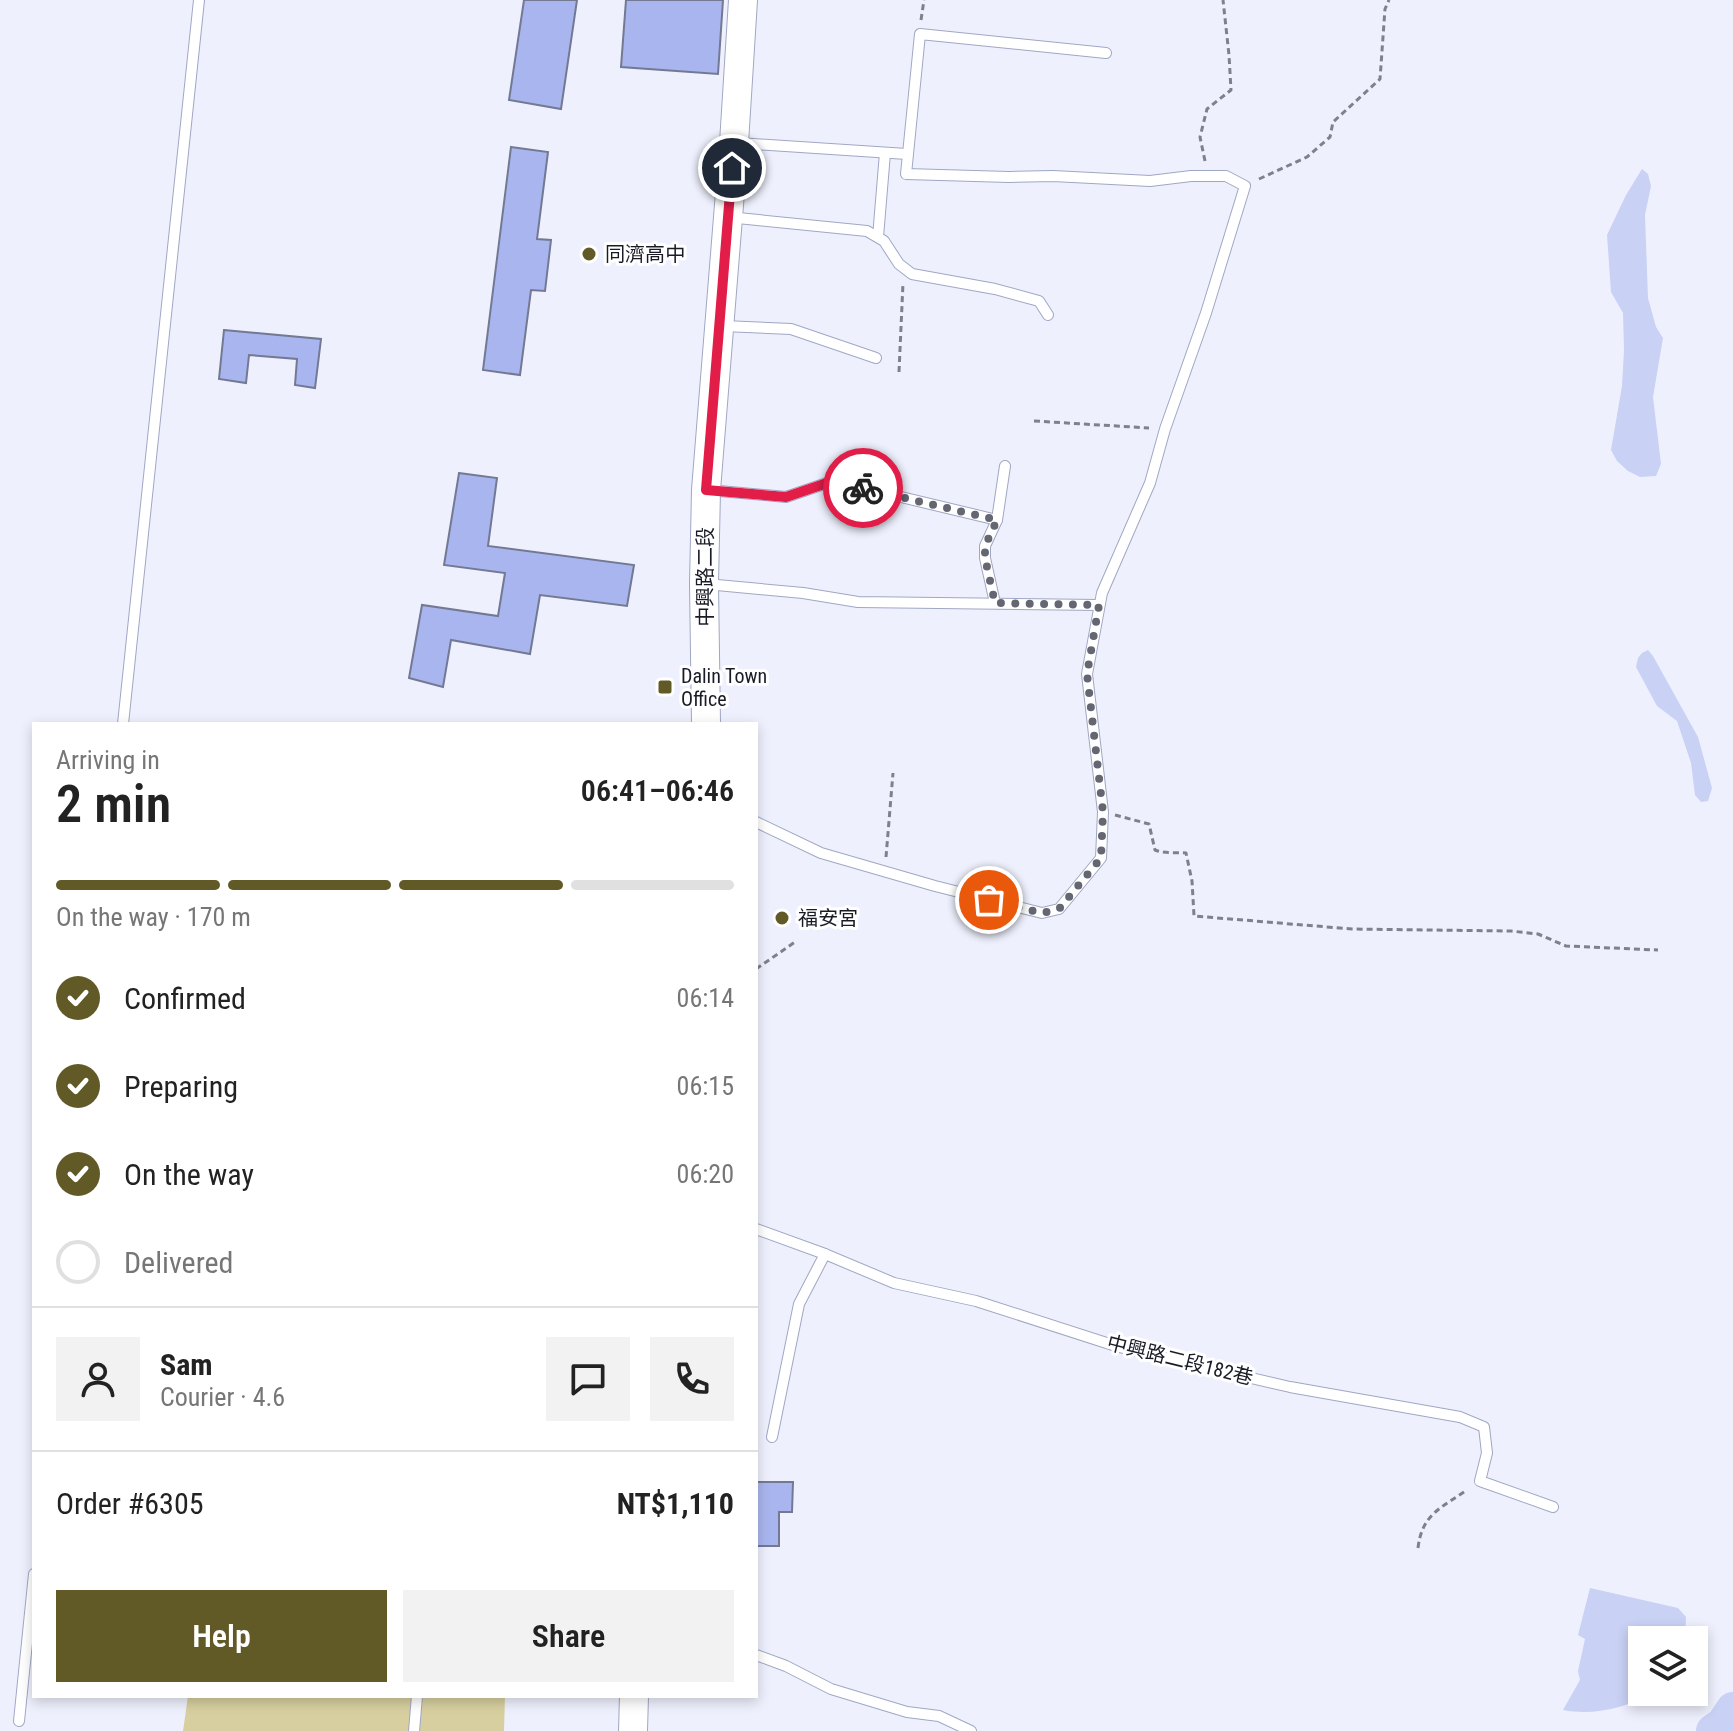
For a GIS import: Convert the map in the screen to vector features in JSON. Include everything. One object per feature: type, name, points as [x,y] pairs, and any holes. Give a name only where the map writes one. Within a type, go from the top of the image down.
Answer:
[{"type":"main road","name":"中興路二段","points":[[706,722],[706,490],[743,0]]},
{"type":"main road","points":[[633,1731],[634,1698]]},
{"type":"lane","points":[[123,722],[199,0]]},
{"type":"lane","points":[[758,823],[821,853],[1042,913],[1059,909],[1101,858],[1103,812],[1087,674],[1099,605],[1150,483],[1245,186],[1226,176],[1150,181],[906,174],[920,34],[1106,53]]},
{"type":"lane","points":[[734,143],[907,154]]},
{"type":"lane","points":[[878,237],[885,153]]},
{"type":"lane","points":[[728,217],[867,231],[884,241],[899,264],[912,274],[995,289],[1039,301],[1048,315]]},
{"type":"lane","points":[[719,326],[791,329],[876,358]]},
{"type":"lane","points":[[995,603],[985,546],[997,520],[1005,466]]},
{"type":"lane","points":[[706,490],[786,497],[827,483],[847,484],[997,520]]},
{"type":"lane","points":[[704,584],[803,593],[858,602],[1099,605]]},
{"type":"lane","name":"中興路二段182巷","points":[[758,1230],[894,1283],[976,1301],[1119,1347],[1290,1387],[1460,1417],[1484,1427],[1487,1453],[1480,1481]]},
{"type":"lane","points":[[772,1437],[799,1304],[825,1254]]},
{"type":"lane","points":[[1480,1481],[1553,1507]]},
{"type":"lane","points":[[19,1721],[32,1594]]},
{"type":"lane","points":[[758,1656],[831,1689],[907,1712],[939,1716],[971,1731]]},
{"type":"lane","points":[[414,1731],[417,1698]]},
{"type":"path","points":[[920,34],[924,0]]},
{"type":"path","points":[[1208,176],[1200,137],[1207,109],[1231,90],[1223,0]]},
{"type":"path","points":[[1245,186],[1307,157],[1330,137],[1333,122],[1380,79],[1385,9],[1389,0]]},
{"type":"path","points":[[899,372],[904,268]]},
{"type":"path","points":[[1034,421],[1165,429]]},
{"type":"path","points":[[885,871],[893,773]]},
{"type":"path","points":[[1103,812],[1149,824],[1155,850],[1186,853],[1192,881],[1194,916],[1352,929],[1511,931],[1538,934],[1566,946],[1658,950]]},
{"type":"path","points":[[758,968],[795,942]]},
{"type":"path","points":[[1418,1548],[1420,1534],[1430,1516],[1480,1481]]},
{"type":"shaded area","points":[[188,1698],[505,1698],[504,1731],[183,1731]]},
{"type":"water","points":[[1642,169],[1648,174],[1651,186],[1645,215],[1648,298],[1656,327],[1663,338],[1653,397],[1661,464],[1656,476],[1640,477],[1617,461],[1611,450],[1622,386],[1624,350],[1623,313],[1611,292],[1607,235]]},
{"type":"water","points":[[1648,650],[1698,737],[1712,788],[1708,801],[1701,802],[1695,795],[1691,763],[1677,721],[1657,706],[1636,667],[1638,658]]},
{"type":"water","points":[[1590,1588],[1678,1608],[1686,1617],[1686,1626],[1628,1626],[1628,1703],[1610,1709],[1586,1712],[1563,1710],[1580,1680],[1578,1671],[1585,1639],[1578,1635]]},
{"type":"building","points":[[524,0],[577,0],[561,109],[509,100]]},
{"type":"building","points":[[626,0],[723,0],[718,74],[621,67]]},
{"type":"building","points":[[511,147],[548,152],[537,239],[551,240],[545,291],[531,290],[520,375],[483,370]]},
{"type":"building","points":[[224,330],[321,339],[315,388],[295,385],[297,359],[249,355],[246,383],[219,379]]},
{"type":"building","points":[[459,473],[497,478],[488,546],[634,565],[627,606],[540,595],[530,654],[451,640],[443,687],[409,678],[422,605],[498,616],[505,573],[444,565]]},
{"type":"building","points":[[758,1482],[793,1482],[792,1512],[779,1512],[779,1546],[758,1546]]},
{"type":"waterway","points":[[1713,1731],[1723,1724],[1733,1709]]},
{"type":"way so far","points":[[863,488],[997,520],[985,546],[995,603],[1099,605],[1087,674],[1103,812],[1101,858],[1059,909],[1051,912],[1042,913],[989,900]]},
{"type":"place","name":"同濟高中","points":[[589,254]]},
{"type":"place","name":"Dalin Town Office","points":[[665,687]]},
{"type":"place","name":"福安宮","points":[[782,918]]},
{"type":"route","points":[[732,168],[706,490],[786,497],[827,483],[863,488]]}]
